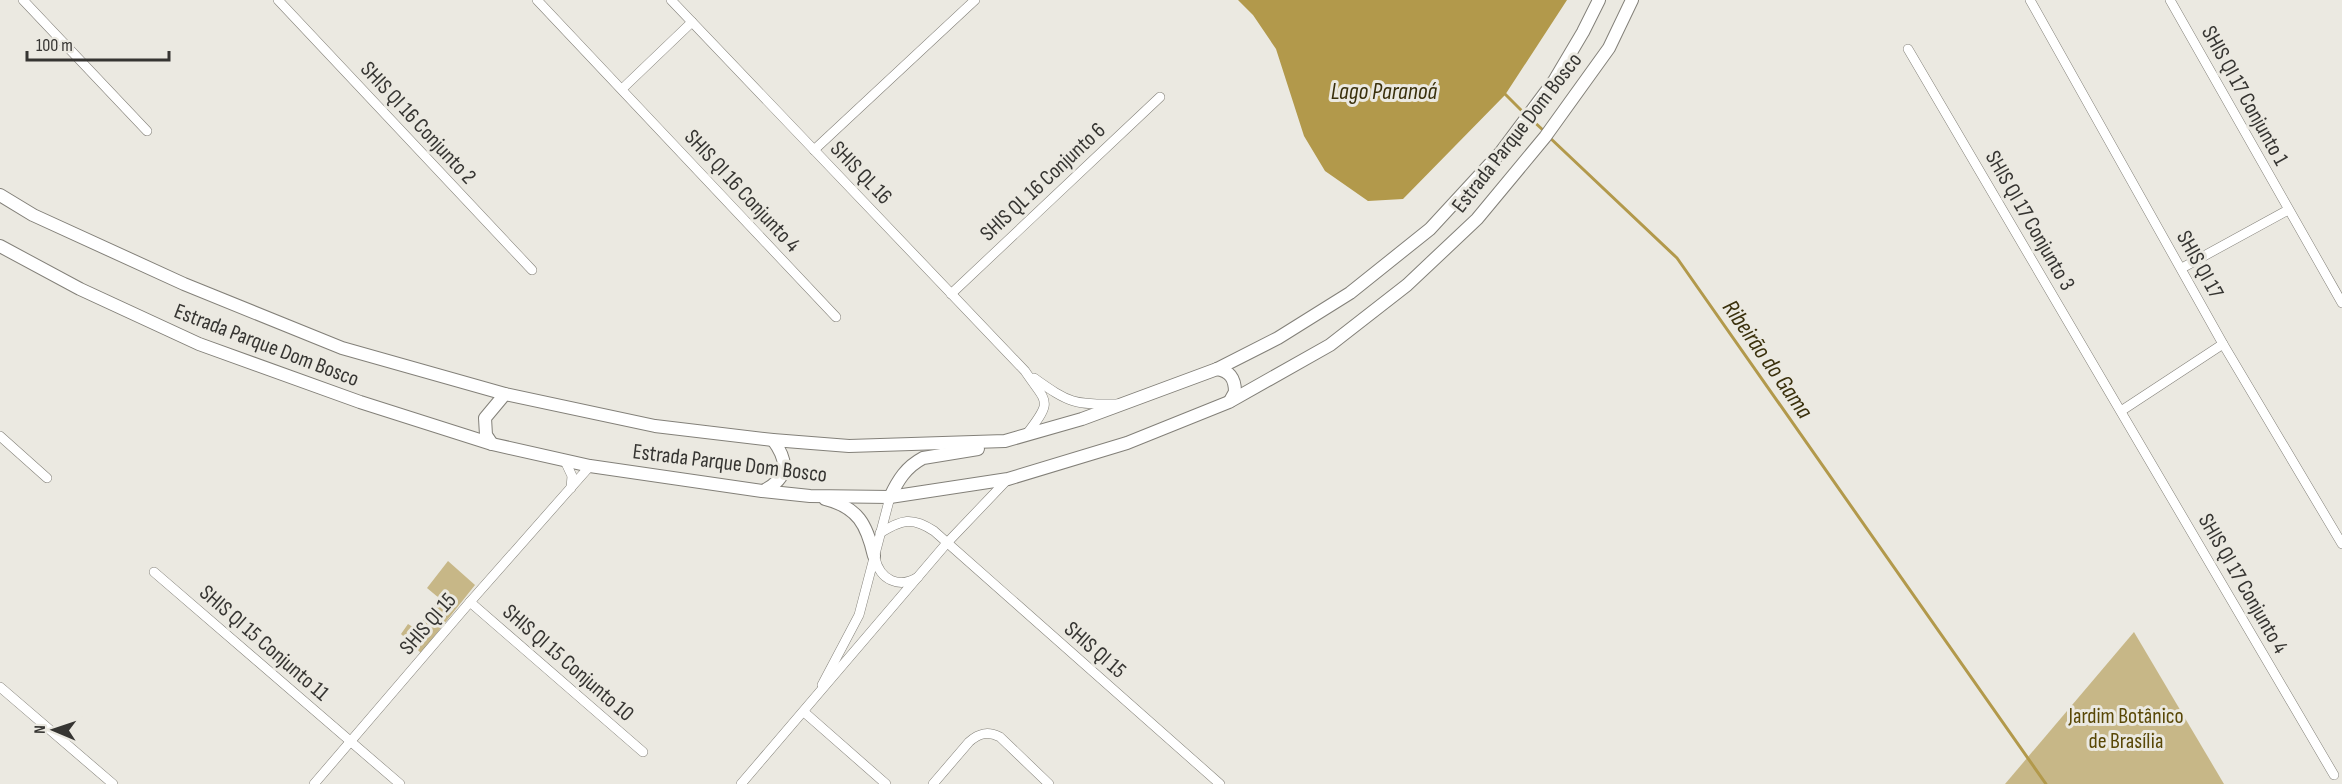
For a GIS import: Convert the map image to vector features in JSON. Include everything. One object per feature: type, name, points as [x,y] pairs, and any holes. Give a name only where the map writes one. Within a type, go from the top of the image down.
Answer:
[{"type":"main road","name":"Estrada Parque Dom Bosco","points":[[0,195],[33,215],[184,285],[342,348],[506,394],[655,426],[773,440],[849,446],[1005,441],[1062,426],[1217,369],[1278,338],[1319,313],[1398,256],[1430,229],[1514,137],[1583,32],[1599,0]]},
{"type":"main road","name":"Estrada Parque Dom Bosco","points":[[0,246],[80,290],[199,344],[352,399],[492,444],[590,466],[810,496],[890,496],[1008,479],[1127,443],[1229,402],[1330,345],[1407,285],[1477,219],[1531,154],[1609,48],[1632,0]]},
{"type":"main road","points":[[1217,369],[1228,372],[1232,378],[1235,392],[1229,402]]},
{"type":"main road","points":[[492,444],[486,435],[485,418],[506,394]]},
{"type":"main road","points":[[762,491],[775,485],[783,475],[783,454],[773,440]]},
{"type":"main road","points":[[890,496],[908,469],[923,458],[978,449],[1005,441]]},
{"type":"main road","points":[[810,496],[836,502],[857,515],[868,535],[874,556]]},
{"type":"street","points":[[23,0],[147,131]]},
{"type":"street","name":"SHIS QI 16 Conjunto 2","points":[[278,0],[532,270]]},
{"type":"street","name":"SHIS QI 16 Conjunto 4","points":[[537,0],[836,317]]},
{"type":"street","points":[[814,150],[975,0]]},
{"type":"street","name":"SHIS QI 17","points":[[2030,0],[2223,344],[2342,544]]},
{"type":"street","name":"SHIS QI 17 Conjunto 1","points":[[2170,0],[2342,303]]},
{"type":"street","name":"SHIS QL 16","points":[[677,2],[692,22],[1041,391],[1045,400],[1042,413],[1026,435]]},
{"type":"street","points":[[622,89],[692,22]]},
{"type":"street","name":"SHIS QI 17 Conjunto 3","points":[[1908,49],[2121,411]]},
{"type":"street","name":"SHIS QL 16 Conjunto 6","points":[[951,294],[1160,97]]},
{"type":"street","points":[[2182,268],[2288,210]]},
{"type":"street","points":[[2121,411],[2223,344]]},
{"type":"street","name":"SHIS QL 16","points":[[1024,371],[1069,401],[1089,404],[1127,403]]},
{"type":"street","name":"SHIS QI 17 Conjunto 4","points":[[2121,411],[2334,775]]},
{"type":"street","points":[[0,436],[47,478]]},
{"type":"street","points":[[565,460],[572,476],[571,488]]},
{"type":"street","name":"SHIS QI 15","points":[[314,784],[590,466]]},
{"type":"street","points":[[741,784],[946,544],[1008,479]]},
{"type":"street","points":[[812,703],[859,615],[866,596],[890,496]]},
{"type":"street","points":[[880,533],[896,523],[913,521],[927,527],[946,544]]},
{"type":"street","name":"SHIS QI 15","points":[[946,544],[1220,784]]},
{"type":"street","points":[[874,556],[877,567],[889,580],[898,583],[920,577]]},
{"type":"street","name":"SHIS QI 15 Conjunto 11","points":[[153,572],[400,784]]},
{"type":"street","name":"SHIS QI 15 Conjunto 10","points":[[471,602],[643,752]]},
{"type":"street","points":[[0,687],[113,784]]},
{"type":"street","points":[[804,712],[886,784]]},
{"type":"street","points":[[933,784],[969,742],[976,736],[984,734],[1000,737],[1049,784]]},
{"type":"green space","points":[[448,561],[475,585],[421,653],[401,634],[408,624],[416,629],[439,598],[427,588]]},
{"type":"green space","name":"Jardim Botânico de Brasília","points":[[2134,632],[2224,784],[2005,784]]},
{"type":"water","name":"Lago Paranoá","points":[[1238,0],[1567,0],[1505,95],[1403,199],[1368,201],[1325,171],[1304,136],[1276,49],[1253,15]]},
{"type":"waterway","name":"Ribeirão do Gama","points":[[1503,92],[1526,115]]},
{"type":"waterway","name":"Ribeirão do Gama","points":[[1531,119],[1544,131]]},
{"type":"waterway","name":"Ribeirão do Gama","points":[[1548,136],[1677,258],[2046,784]]}]
